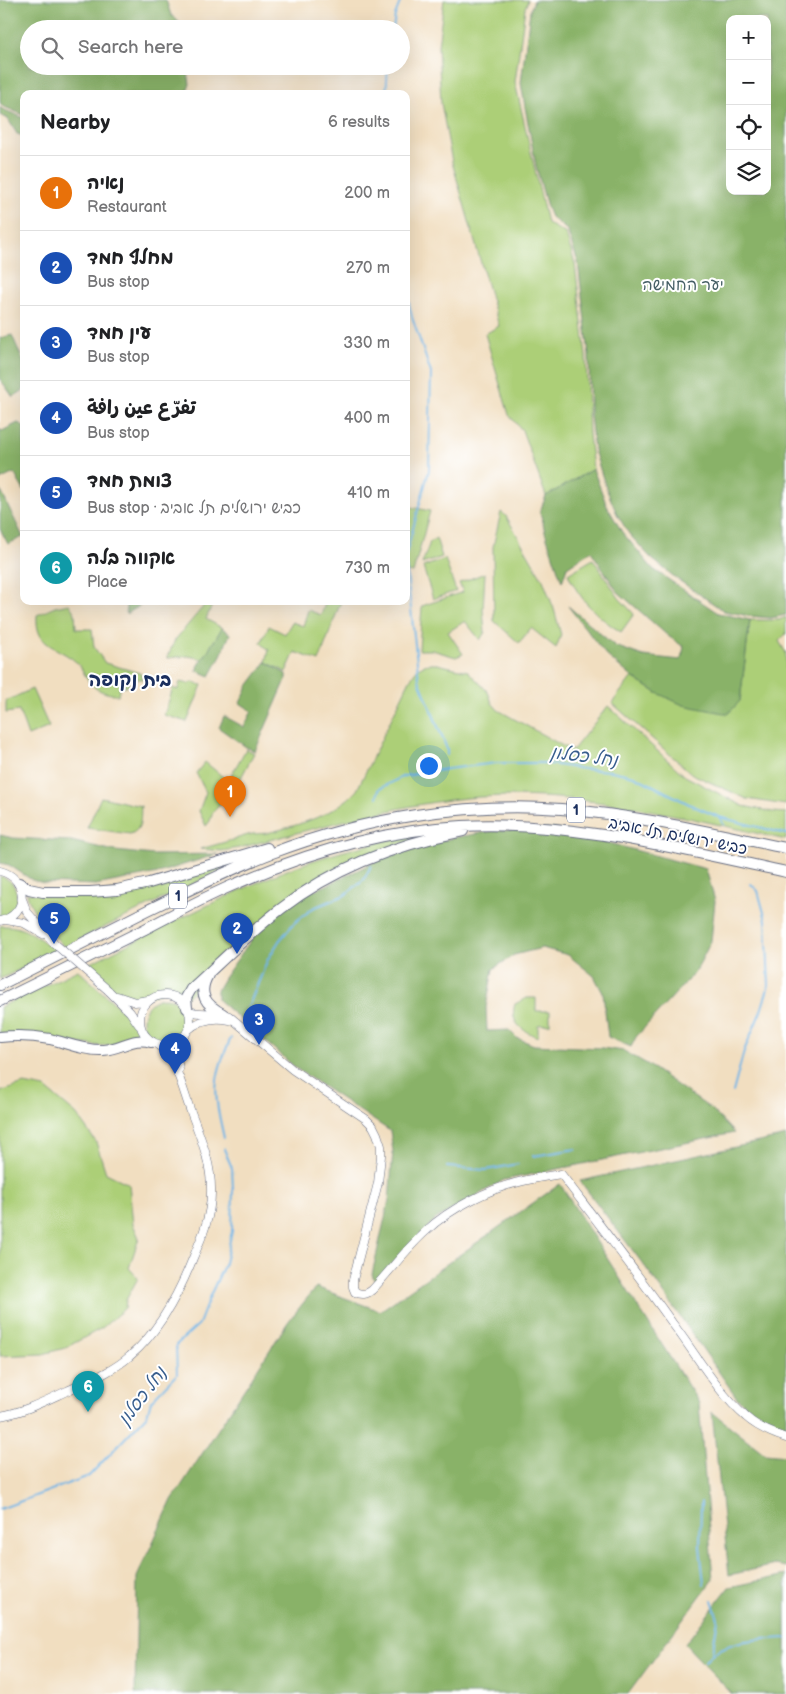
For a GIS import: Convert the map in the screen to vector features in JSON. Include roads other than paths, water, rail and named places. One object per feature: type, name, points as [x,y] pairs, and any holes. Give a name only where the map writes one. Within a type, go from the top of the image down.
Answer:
[{"type":"highway","name":"כביש ירושלים תל אביב","points":[[0,985],[230,870],[273,852],[317,837],[403,817],[459,810],[509,808],[560,809],[613,814],[786,848]]},
{"type":"highway","points":[[18,883],[32,890],[47,892],[90,892],[123,889],[285,844],[363,825]]},
{"type":"highway","name":"כביש ירושלים תל אביב","points":[[0,1001],[212,895],[278,866],[322,851],[413,830],[464,826],[548,828],[607,836],[786,872]]},
{"type":"highway","points":[[188,1010],[187,994],[211,971],[282,908],[328,877],[377,855],[438,836],[499,826]]},
{"type":"highway","points":[[211,971],[204,983],[204,997],[210,1006],[223,1014]]},
{"type":"highway","points":[[0,1037],[24,1036],[41,1038],[98,1050],[114,1049],[137,1040],[153,1043]]},
{"type":"main road","points":[[0,871],[10,875],[18,883],[22,891],[20,907],[16,913],[3,921]]},
{"type":"main road","points":[[22,899],[27,912],[47,937]]},
{"type":"main road","points":[[0,1416],[25,1410],[104,1373],[118,1365],[140,1346],[162,1317],[187,1272],[202,1236],[211,1206],[209,1168],[202,1141],[173,1062],[166,1052],[145,1036],[130,1012],[110,992],[47,937],[24,923],[3,921]]},
{"type":"main road","points":[[110,992],[131,1001],[139,1002],[159,995],[171,995],[182,1001],[188,1010],[190,1023],[178,1048],[176,1057],[192,1115]]},
{"type":"main road","points":[[140,1027],[140,1013],[148,1000]]},
{"type":"main road","points":[[188,1010],[195,1013],[223,1014],[236,1022],[293,1070],[366,1119],[373,1126],[381,1146],[380,1169],[353,1280],[355,1292],[367,1294],[425,1232],[472,1200],[522,1181],[561,1174],[637,1273],[723,1392],[746,1417],[758,1426],[786,1438]]},
{"type":"main road","points":[[188,1030],[197,1024],[212,1019],[236,1022]]},
{"type":"main road","points":[[153,1043],[170,1045],[182,1039]]},
{"type":"waterway","points":[[394,20],[401,0]]},
{"type":"waterway","points":[[386,90],[387,75]]},
{"type":"waterway","points":[[410,308],[431,373],[429,470],[410,539]]},
{"type":"waterway","points":[[410,600],[419,680],[447,749],[447,755]]},
{"type":"waterway","name":"נחל כסלון","points":[[377,797],[379,789],[404,776],[497,763],[544,763],[612,771],[634,776],[719,817],[786,834]]},
{"type":"waterway","name":"נחל כסלון","points":[[720,818],[724,825]]},
{"type":"waterway","name":"נחל כסלון","points":[[245,1015],[268,959],[279,941],[294,923],[313,908],[345,895],[364,879],[371,866]]},
{"type":"waterway","points":[[733,1092],[744,1051],[761,1011],[769,985],[766,920],[758,891],[751,884]]},
{"type":"waterway","name":"נחל כסלון","points":[[224,1138],[218,1110],[216,1088],[220,1066],[231,1038]]},
{"type":"waterway","name":"נחל כסלון","points":[[0,1509],[89,1476],[147,1415],[151,1401],[177,1374],[176,1345],[199,1324],[225,1263],[232,1231],[232,1168],[224,1149]]},
{"type":"waterway","points":[[533,1156],[576,1149]]},
{"type":"waterway","points":[[447,1167],[486,1170],[518,1164]]},
{"type":"waterway","points":[[701,1502],[700,1547],[704,1584]]},
{"type":"waterway","points":[[712,1600],[718,1619],[712,1653]]},
{"type":"waterway","points":[[705,1661],[722,1648],[732,1644],[753,1640],[786,1638]]},
{"type":"place","name":"נאיה","points":[[230,817]]},
{"type":"place","name":"צומת חמד","points":[[54,944]]},
{"type":"place","name":"מחלף חמד","points":[[237,954]]},
{"type":"place","name":"עין חמד","points":[[259,1045]]},
{"type":"place","name":"تفرّع عين رافة","points":[[175,1074]]},
{"type":"place","name":"אקווה בלה","points":[[88,1412]]},
{"type":"district","name":"בית נקופה","points":[[130,679]]},
{"type":"park label","name":"יער החמישה","points":[[683,284]]}]
